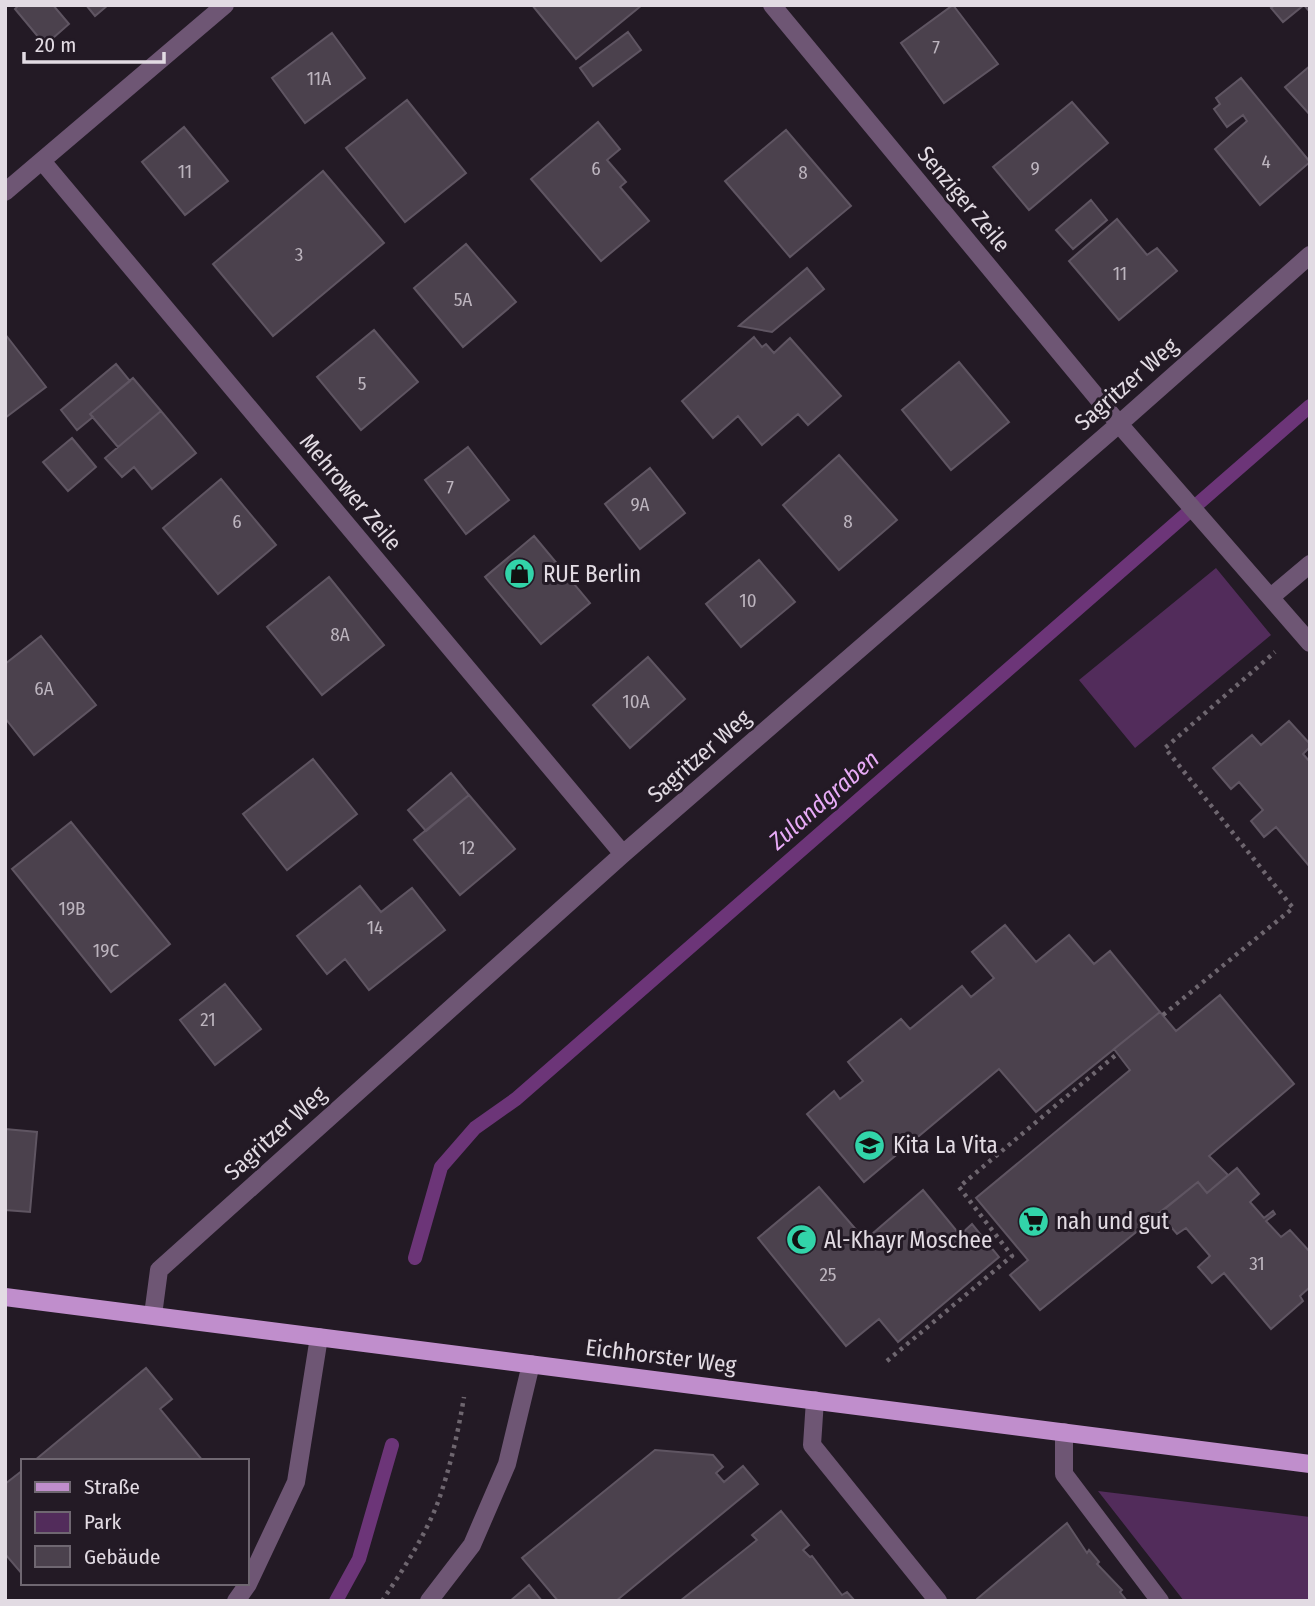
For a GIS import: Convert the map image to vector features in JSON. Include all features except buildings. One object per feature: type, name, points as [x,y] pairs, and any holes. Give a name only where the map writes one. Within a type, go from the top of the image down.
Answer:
[{"type":"main road","name":"Eichhorster Weg","points":[[5,1297],[1310,1464]]},
{"type":"street","points":[[5,192],[225,5]]},
{"type":"street","name":"Senziger Zeile","points":[[772,5],[1119,424],[1227,545],[1304,637]]},
{"type":"street","name":"Mehrower Zeile","points":[[42,161],[623,854]]},
{"type":"street","name":"Sagritzer Weg","points":[[153,1315],[159,1270],[623,854],[1310,255]]},
{"type":"street","points":[[1270,597],[1310,565]]},
{"type":"street","points":[[248,1584],[296,1482],[318,1337]]},
{"type":"street","points":[[429,1601],[472,1545],[508,1464],[531,1364]]},
{"type":"street","points":[[815,1400],[812,1445],[938,1601]]},
{"type":"street","points":[[1064,1433],[1064,1474],[1160,1601]]},
{"type":"street","points":[[236,1601],[247,1585]]},
{"type":"path","points":[[1163,1015],[1293,908],[1165,748],[1304,637]]},
{"type":"path","points":[[887,1361],[1012,1256],[959,1186],[1117,1054]]},
{"type":"path","points":[[382,1601],[417,1544],[437,1504],[456,1443],[464,1397]]},
{"type":"green space","points":[[1216,568],[1271,635],[1135,748],[1079,680]]},
{"type":"green space","points":[[1098,1491],[1310,1517],[1310,1601],[1184,1601]]},
{"type":"waterway","name":"Zulandgraben","points":[[415,1258],[441,1167],[475,1128],[516,1099],[1310,406]]},
{"type":"waterway","name":"Zulandgraben","points":[[336,1601],[359,1559],[392,1445]]},
{"type":"place","name":"RUE Berlin","points":[[520,574]]},
{"type":"place","name":"Kita La Vita","points":[[870,1145]]},
{"type":"place","name":"nah und gut","points":[[1033,1221]]},
{"type":"place","name":"Al-Khayr Moschee","points":[[801,1240]]}]
